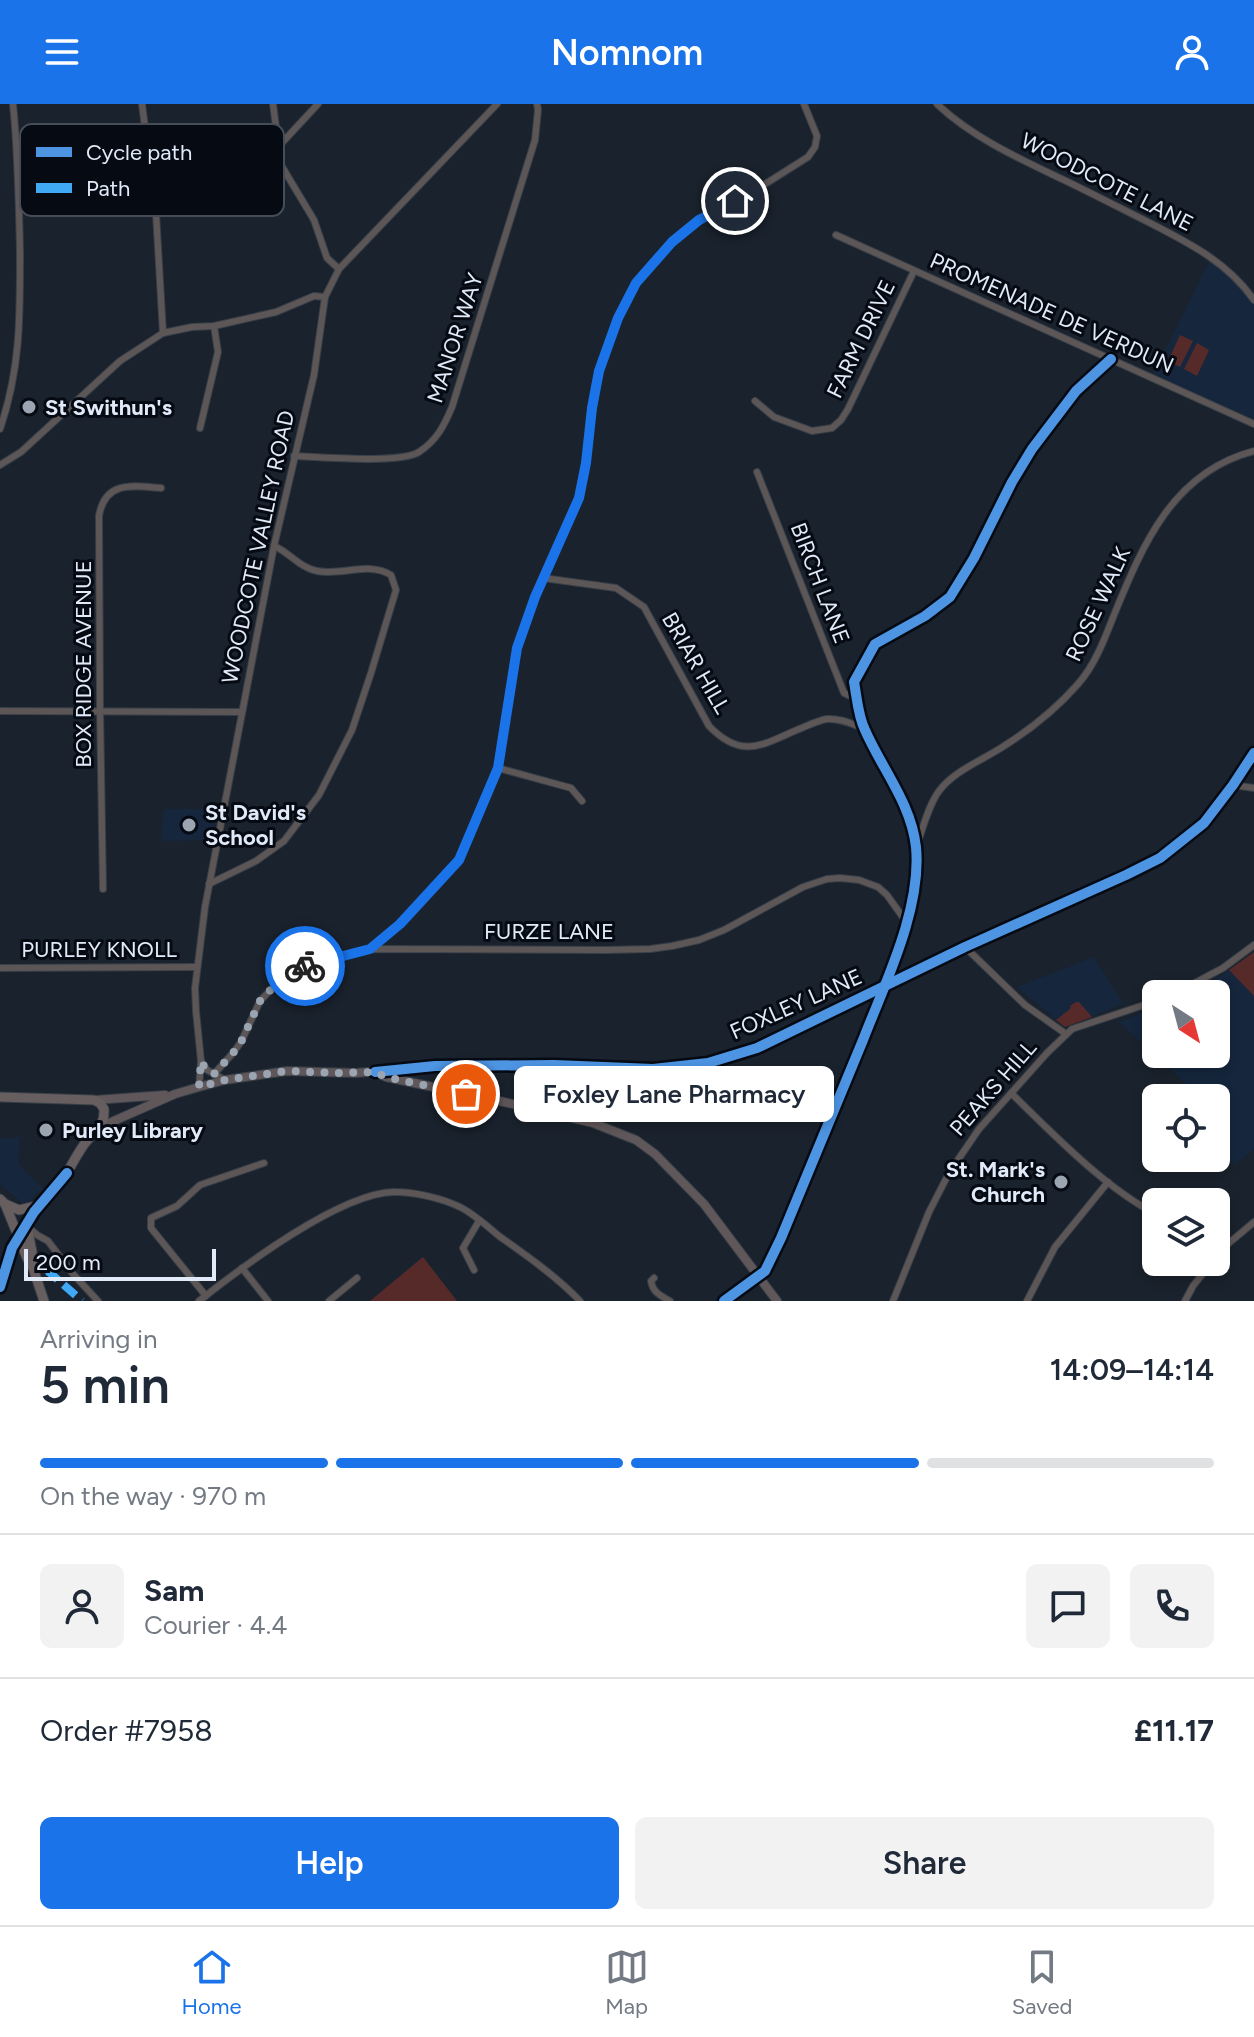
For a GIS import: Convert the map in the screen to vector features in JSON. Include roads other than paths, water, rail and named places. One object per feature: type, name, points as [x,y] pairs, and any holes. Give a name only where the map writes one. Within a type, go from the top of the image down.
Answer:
[{"type":"highway","points":[[0,1097],[94,1100],[104,1109],[100,1127],[27,1226],[33,1268]]},
{"type":"highway","points":[[3,1202],[19,1210],[40,1205]]},
{"type":"highway","points":[[3,1202],[33,1268],[44,1301]]},
{"type":"main road","name":"FOXLEY LANE","points":[[175,1094],[225,1080],[287,1071],[375,1072],[435,1066],[524,1065],[653,1069],[708,1063],[757,1048],[965,947],[1160,858],[1204,823],[1254,753]]},
{"type":"main road","points":[[375,1072],[593,1123],[636,1140],[655,1154],[704,1204],[777,1301]]},
{"type":"main road","points":[[94,1100],[175,1094]]},
{"type":"main road","points":[[100,1127],[175,1094]]},
{"type":"street","points":[[0,429],[13,380],[20,326],[18,155],[13,104]]},
{"type":"street","points":[[142,104],[145,124]]},
{"type":"street","points":[[273,104],[276,124]]},
{"type":"street","points":[[284,141],[318,104]]},
{"type":"street","name":"WOODCOTE VALLEY ROAD","points":[[199,1087],[201,1061],[195,1001],[209,884],[274,546],[314,375],[325,297],[339,269],[497,104]]},
{"type":"street","name":"MANOR WAY","points":[[294,456],[383,459],[417,454],[441,433],[495,274],[535,140],[537,104]]},
{"type":"street","points":[[370,949],[400,924],[459,860],[498,768],[517,648],[543,578],[579,498],[599,371],[628,297],[657,258],[685,230],[808,157],[815,147],[817,136],[804,104]]},
{"type":"street","name":"WOODCOTE LANE","points":[[937,104],[961,124],[1015,156],[1208,254],[1237,278],[1254,300]]},
{"type":"street","points":[[284,170],[314,220],[327,258],[339,269]]},
{"type":"street","points":[[156,216],[163,333]]},
{"type":"street","name":"PROMENADE DE VERDUN","points":[[836,235],[1254,424]]},
{"type":"street","name":"FARM DRIVE","points":[[755,401],[774,417],[812,431],[837,425],[848,409],[914,271]]},
{"type":"street","points":[[0,465],[30,444],[120,361],[163,333],[214,326],[276,312],[314,296],[325,297]]},
{"type":"street","points":[[200,428],[218,352],[214,326]]},
{"type":"street","points":[[724,1301],[765,1271],[781,1238],[887,985],[914,892],[916,847],[909,817],[863,728],[854,682],[875,644],[925,616],[950,597],[1032,449],[1076,391],[1111,359]]},
{"type":"street","name":"ROSE WALK","points":[[916,847],[939,791],[958,774],[1028,730],[1085,676],[1138,558],[1156,526],[1176,500],[1209,470],[1254,451]]},
{"type":"street","name":"BIRCH LANE","points":[[757,472],[844,693],[857,699]]},
{"type":"street","name":"BOX RIDGE AVENUE","points":[[103,889],[100,509],[108,495],[121,487],[161,488]]},
{"type":"street","points":[[209,884],[256,861],[284,841],[319,795],[352,730],[396,590],[391,575],[382,570],[317,571],[274,546]]},
{"type":"street","name":"BRIAR HILL","points":[[543,578],[616,588],[644,607],[709,726],[735,746],[755,747],[825,719],[842,720],[863,728]]},
{"type":"street","points":[[0,711],[242,712]]},
{"type":"street","points":[[498,768],[571,788],[582,801]]},
{"type":"street","points":[[1233,785],[1254,788]]},
{"type":"street","name":"FURZE LANE","points":[[214,1074],[241,1042],[260,1001],[280,980],[303,967],[370,949],[605,950],[672,946],[724,930],[803,887],[840,878],[859,880],[878,887],[907,923]]},
{"type":"street","points":[[1200,980],[1254,945]]},
{"type":"street","points":[[965,947],[1025,1005],[1066,1034]]},
{"type":"street","name":"PURLEY KNOLL","points":[[0,968],[197,967]]},
{"type":"street","name":"PEAKS HILL","points":[[893,1301],[929,1212],[949,1173],[979,1129],[1066,1034],[1082,1025],[1142,1006]]},
{"type":"street","points":[[201,1061],[205,1068],[225,1080]]},
{"type":"street","points":[[1011,1093],[1108,1182],[1142,1207]]},
{"type":"street","points":[[206,1296],[151,1228],[151,1218],[177,1206],[200,1185],[264,1163]]},
{"type":"street","points":[[1027,1301],[1055,1247],[1108,1182]]},
{"type":"street","points":[[199,1301],[242,1268],[333,1212],[366,1197],[394,1192],[421,1195],[460,1207],[561,1282],[580,1301]]},
{"type":"street","points":[[474,1270],[463,1248],[479,1221]]},
{"type":"street","points":[[1230,1240],[1254,1222]]},
{"type":"street","points":[[0,1287],[7,1262],[27,1226],[48,1241],[98,1301]]},
{"type":"street","points":[[7,1262],[14,1258],[27,1258]]},
{"type":"street","points":[[242,1268],[268,1301]]},
{"type":"street","points":[[1185,1301],[1201,1276]]},
{"type":"street","points":[[329,1301],[357,1278]]},
{"type":"street","points":[[654,1278],[651,1281],[656,1293],[670,1301]]},
{"type":"place","name":"St Swithun's","points":[[29,407]]},
{"type":"place","name":"St David's School","points":[[189,825]]},
{"type":"place","name":"Foxley Lane Pharmacy","points":[[466,1094]]},
{"type":"place","name":"Purley Library","points":[[46,1130]]},
{"type":"place","name":"St. Mark's Church","points":[[1061,1182]]}]
